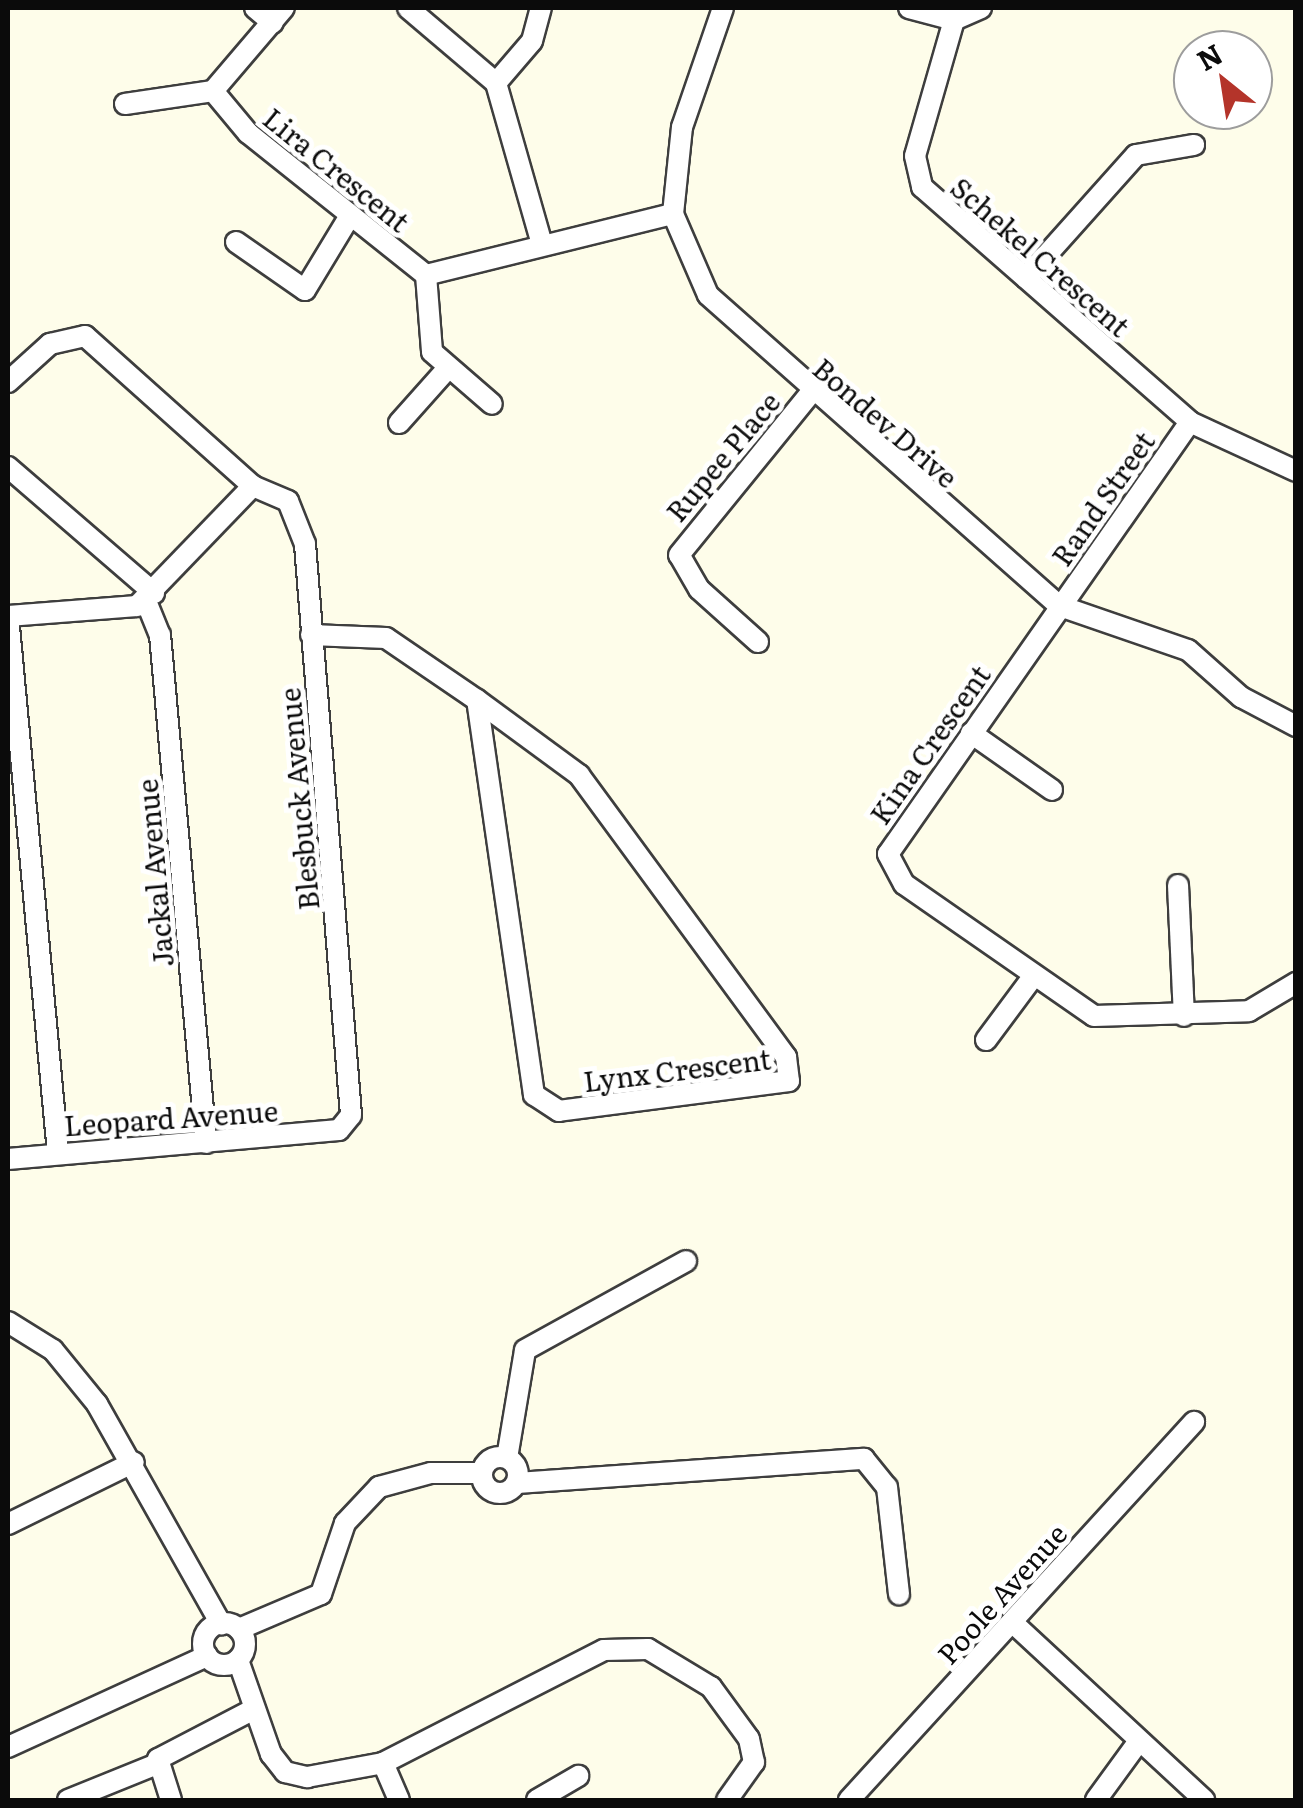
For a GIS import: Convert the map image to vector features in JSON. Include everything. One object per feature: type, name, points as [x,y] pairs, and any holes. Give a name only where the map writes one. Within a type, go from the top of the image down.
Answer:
[{"type":"street","points":[[125,104],[213,92],[278,15],[255,8]]},
{"type":"street","points":[[408,8],[496,83],[542,244]]},
{"type":"street","points":[[496,83],[532,42],[541,8]]},
{"type":"street","name":"Bondev Drive","points":[[723,8],[682,127],[673,214],[708,295],[810,394],[1060,606],[1188,650],[1241,697],[1296,726]]},
{"type":"street","points":[[909,8],[954,20],[981,8]]},
{"type":"street","name":"Schekel Crescent","points":[[954,20],[916,173],[936,204],[1190,422],[1296,472]]},
{"type":"street","name":"Lira Crescent","points":[[213,92],[348,219],[426,275]]},
{"type":"street","points":[[1026,278],[1136,155],[1194,145]]},
{"type":"street","points":[[492,404],[448,368],[428,344],[426,275],[673,214]]},
{"type":"street","points":[[236,242],[305,290],[348,219]]},
{"type":"street","name":"Blesbuck Avenue","points":[[8,382],[50,344],[85,336],[252,486],[281,494],[301,524],[353,1106],[340,1130]]},
{"type":"street","points":[[399,422],[448,368]]},
{"type":"street","name":"Rupee Place","points":[[758,642],[700,589],[679,555],[810,394]]},
{"type":"street","name":"Rand Street","points":[[1060,606],[1190,422]]},
{"type":"street","points":[[8,466],[150,597]]},
{"type":"street","points":[[58,1153],[8,616],[101,614],[150,597],[252,486]]},
{"type":"street","name":"Jackal Avenue","points":[[150,597],[160,636],[206,1143]]},
{"type":"street","name":"Kina Crescent","points":[[1060,606],[891,842],[890,864],[1032,978],[1109,1021],[1249,1011],[1296,983]]},
{"type":"street","name":"Lynx Crescent","points":[[311,635],[375,633],[478,700],[562,760],[611,812],[786,1057],[789,1081],[558,1111],[534,1095],[478,700]]},
{"type":"street","points":[[971,733],[1052,790]]},
{"type":"street","points":[[1178,885],[1184,1016]]},
{"type":"street","points":[[986,1040],[1032,978]]},
{"type":"street","name":"Leopard Avenue","points":[[8,1159],[340,1130]]},
{"type":"street","points":[[517,1483],[507,1458],[525,1350],[686,1261]]},
{"type":"street","points":[[8,1322],[68,1366],[134,1462],[204,1597],[252,1710],[285,1772],[326,1776],[384,1763],[587,1657],[634,1646],[711,1687],[742,1726],[754,1762],[728,1800]]},
{"type":"street","name":"Poole Avenue","points":[[849,1800],[1194,1422]]},
{"type":"street","points":[[482,1474],[491,1459],[507,1458]]},
{"type":"street","points":[[482,1474],[495,1493],[517,1483],[864,1459],[886,1487],[899,1594]]},
{"type":"street","points":[[8,1524],[134,1462]]},
{"type":"street","points":[[8,1748],[224,1644],[330,1584],[344,1523],[380,1487],[431,1472],[482,1474]]},
{"type":"street","points":[[1012,1622],[1204,1800]]},
{"type":"street","points":[[68,1800],[157,1764],[180,1742],[252,1710]]},
{"type":"street","points":[[1096,1800],[1139,1740]]},
{"type":"street","points":[[384,1763],[399,1800]]},
{"type":"street","points":[[157,1764],[172,1800]]},
{"type":"street","points":[[536,1800],[578,1776]]}]
